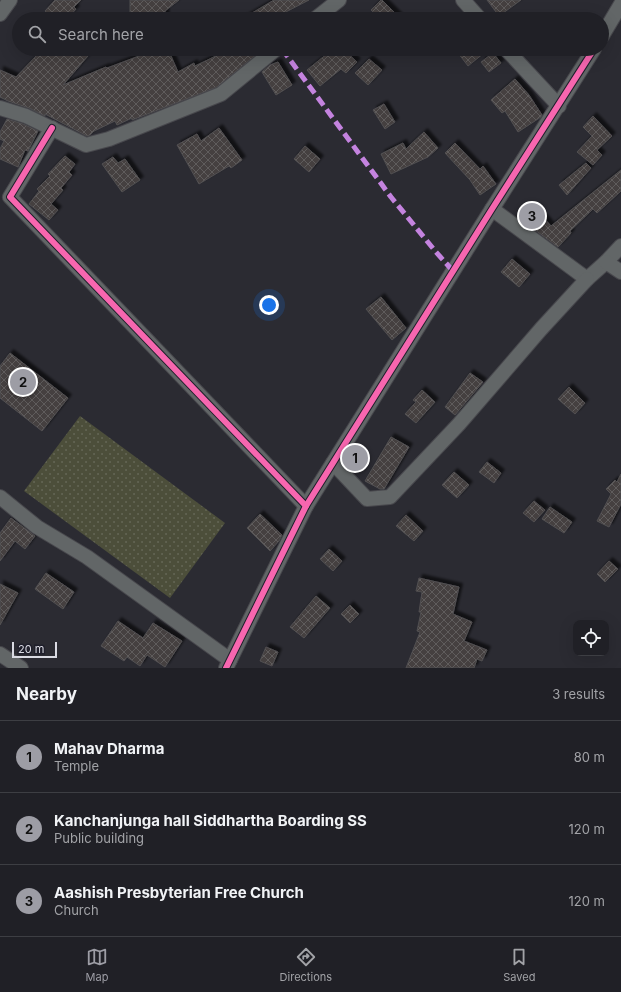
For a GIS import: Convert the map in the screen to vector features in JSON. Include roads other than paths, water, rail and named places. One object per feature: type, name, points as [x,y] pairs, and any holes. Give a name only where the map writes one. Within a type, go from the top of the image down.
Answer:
[{"type":"street","points":[[0,14],[10,0]]},
{"type":"street","points":[[324,12],[339,0]]},
{"type":"street","points":[[464,0],[474,12]]},
{"type":"street","points":[[609,24],[621,4]]},
{"type":"street","points":[[0,108],[26,116],[86,145],[108,140],[221,94],[267,56]]},
{"type":"street","points":[[513,56],[559,106]]},
{"type":"street","points":[[0,497],[37,527],[87,557],[228,664],[306,506],[590,56]]},
{"type":"street","points":[[52,128],[10,197],[306,506]]},
{"type":"street","points":[[492,209],[587,279]]},
{"type":"street","points":[[333,463],[367,499],[390,497],[458,424],[587,279],[621,246]]},
{"type":"street","points":[[606,262],[621,272]]},
{"type":"street","points":[[0,654],[21,668]]},
{"type":"place","name":"Aashish Presbyterian Free Church","points":[[532,216]]},
{"type":"place","name":"Kanchanjunga hall Siddhartha Boarding SS","points":[[23,382]]},
{"type":"place","name":"Mahav Dharma","points":[[355,458]]}]
